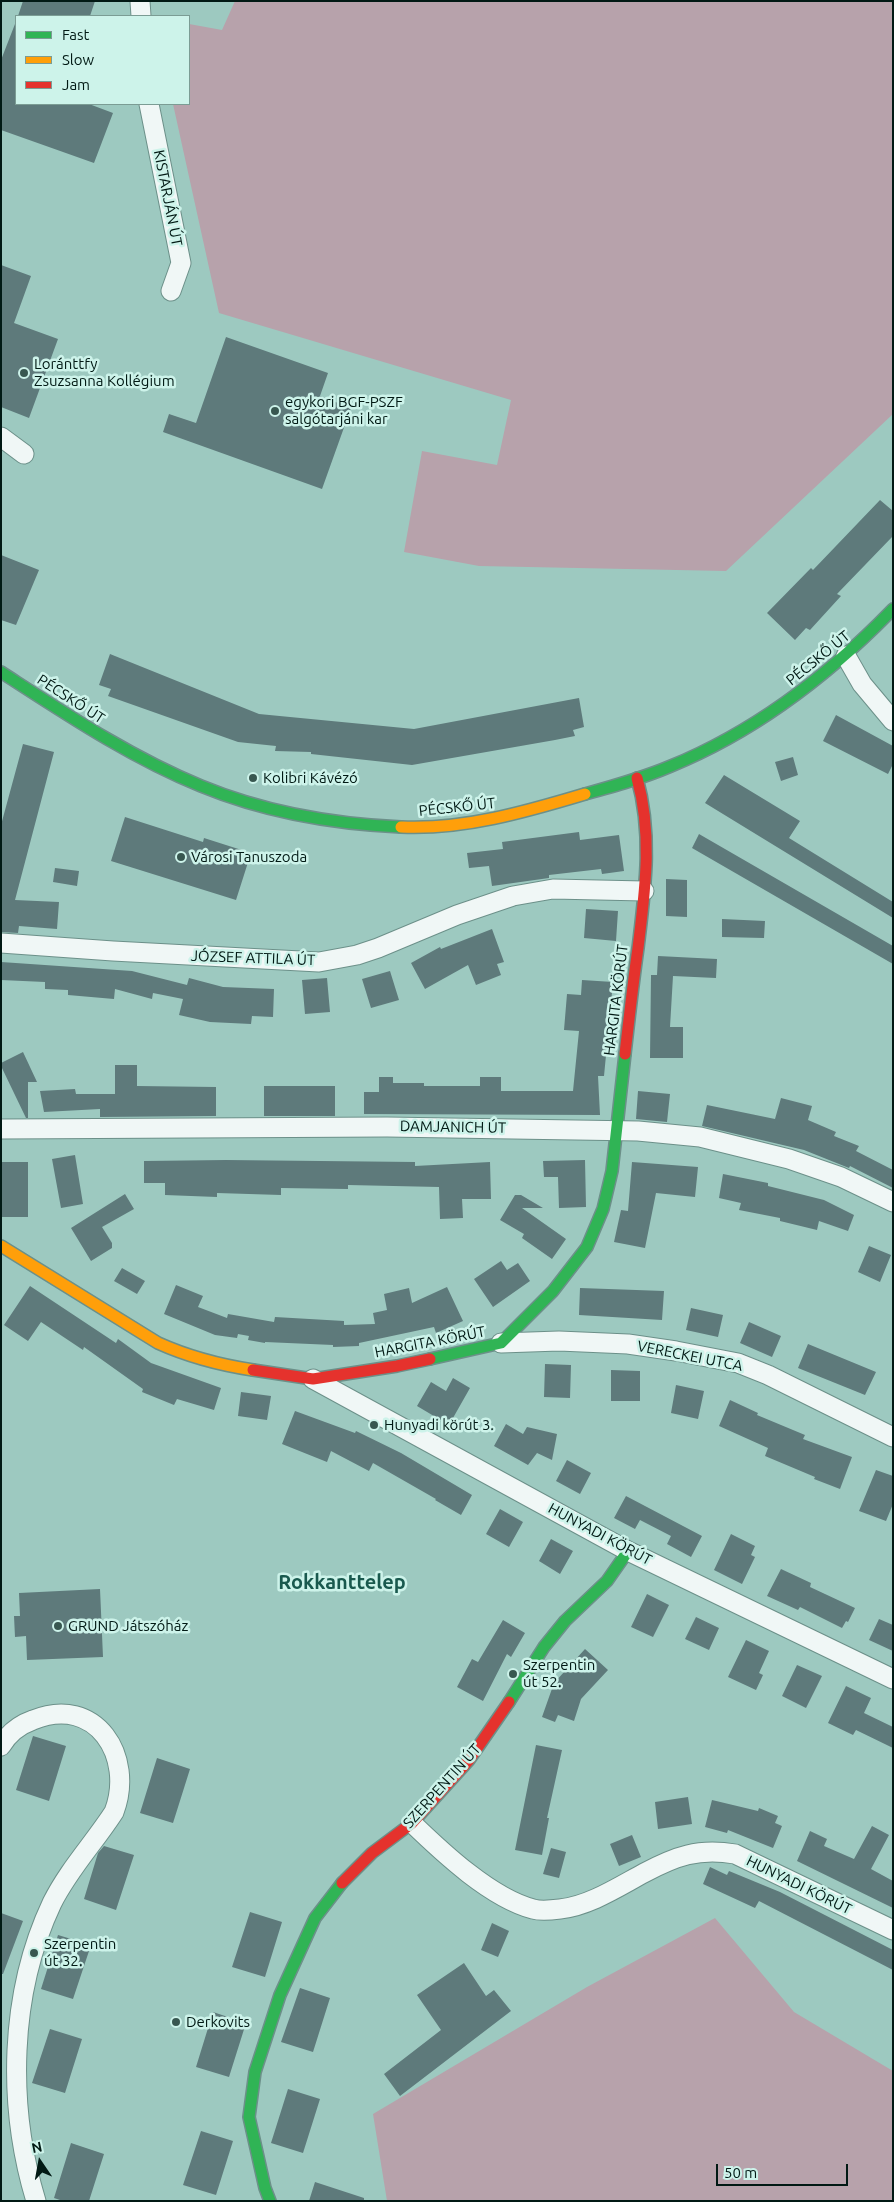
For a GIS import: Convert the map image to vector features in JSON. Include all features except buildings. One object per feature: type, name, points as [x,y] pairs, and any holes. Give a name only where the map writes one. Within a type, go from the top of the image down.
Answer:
[{"type":"street","points":[[140,1],[141,15]]},
{"type":"street","name":"KISTARJÁN ÚT","points":[[149,105],[181,263],[171,291]]},
{"type":"street","points":[[1,437],[24,454]]},
{"type":"street","name":"PÉCSKŐ ÚT","points":[[1,672],[106,739],[204,787],[244,800],[323,819],[402,827],[467,824],[532,810],[637,778],[690,758],[781,706],[822,676],[846,656],[893,609]]},
{"type":"street","points":[[846,656],[862,684],[893,721]]},
{"type":"street","name":"HARGITA KÖRÚT","points":[[1,1246],[141,1334],[185,1355],[240,1369],[313,1379],[434,1358],[502,1343],[553,1292],[587,1247],[603,1209],[612,1170],[644,891],[648,826],[645,801],[637,778]]},
{"type":"street","name":"JÓZSEF ATTILA ÚT","points":[[1,943],[319,962],[371,950],[457,915],[513,896],[553,889],[644,891]]},
{"type":"street","name":"DAMJANICH ÚT","points":[[1,1129],[387,1127],[616,1129],[700,1137],[750,1148],[815,1167],[868,1189],[893,1202]]},
{"type":"street","name":"VERECKEI UTCA","points":[[502,1343],[559,1341],[628,1344],[676,1351],[738,1364],[768,1374],[893,1437]]},
{"type":"street","name":"HUNYADI KÖRÚT","points":[[313,1379],[628,1551],[893,1679]]},
{"type":"street","name":"SZERPENTIN ÚT","points":[[270,2201],[265,2188],[249,2118],[250,2099],[255,2072],[280,1995],[315,1918],[353,1872],[372,1853],[412,1823],[480,1746],[553,1635],[580,1606],[608,1581],[628,1551]]},
{"type":"street","points":[[1,1746],[14,1730],[36,1718],[58,1714],[82,1718],[98,1727],[109,1740],[119,1784],[118,1802],[114,1812],[74,1865],[52,1904],[39,1937],[23,1999],[16,2053],[18,2099],[23,2140],[36,2201]]},
{"type":"street","name":"HUNYADI KÖRÚT","points":[[412,1823],[446,1856],[499,1894],[534,1909],[560,1909],[584,1903],[658,1866],[685,1855],[713,1850],[735,1854],[893,1930]]},
{"type":"shaded area","points":[[235,1],[893,1],[893,414],[726,571],[479,566],[404,552],[422,451],[497,465],[511,400],[219,313],[173,105],[190,105],[190,24],[222,30]]},
{"type":"shaded area","points":[[715,1918],[794,2012],[893,2071],[893,2201],[387,2201],[373,2114],[587,1987]]},
{"type":"traffic: fast","points":[[585,794],[660,770],[733,736],[790,699],[817,678],[869,633],[893,609]]},
{"type":"traffic: fast","points":[[1,672],[74,719],[124,748],[201,786],[274,810],[325,820],[401,827]]},
{"type":"traffic: fast","points":[[430,1359],[501,1343],[553,1291],[587,1247],[603,1209],[612,1171],[625,1054]]},
{"type":"traffic: fast","points":[[509,1702],[544,1647],[565,1621],[607,1581],[628,1551]]},
{"type":"traffic: fast","points":[[270,2201],[265,2188],[249,2117],[255,2072],[280,1995],[315,1918],[342,1883]]},
{"type":"traffic: slow","points":[[401,827],[447,826],[471,823],[517,813],[585,794]]},
{"type":"traffic: slow","points":[[1,1246],[158,1343],[205,1360],[253,1370]]},
{"type":"traffic: jam","points":[[625,1054],[643,905],[646,863],[645,820],[637,778]]},
{"type":"traffic: jam","points":[[253,1370],[313,1379],[430,1359]]},
{"type":"traffic: jam","points":[[342,1883],[372,1853],[412,1823],[469,1760],[509,1702]]},
{"type":"place","name":"Loránttfy Zsuzsanna Kollégium","points":[[24,373]]},
{"type":"place","name":"egykori BGF-PSZF salgótarjáni kar","points":[[275,411]]},
{"type":"place","name":"Kolibri Kávézó","points":[[253,778]]},
{"type":"place","name":"Városi Tanuszoda","points":[[181,857]]},
{"type":"place","name":"Hunyadi körút 3.","points":[[374,1425]]},
{"type":"place","name":"GRUND Játszóház","points":[[58,1626]]},
{"type":"place","name":"Szerpentin út 52.","points":[[513,1674]]},
{"type":"place","name":"Szerpentin út 32.","points":[[34,1953]]},
{"type":"place","name":"Derkovits","points":[[176,2022]]},
{"type":"district","name":"Rokkanttelep","points":[[342,1582]]}]
